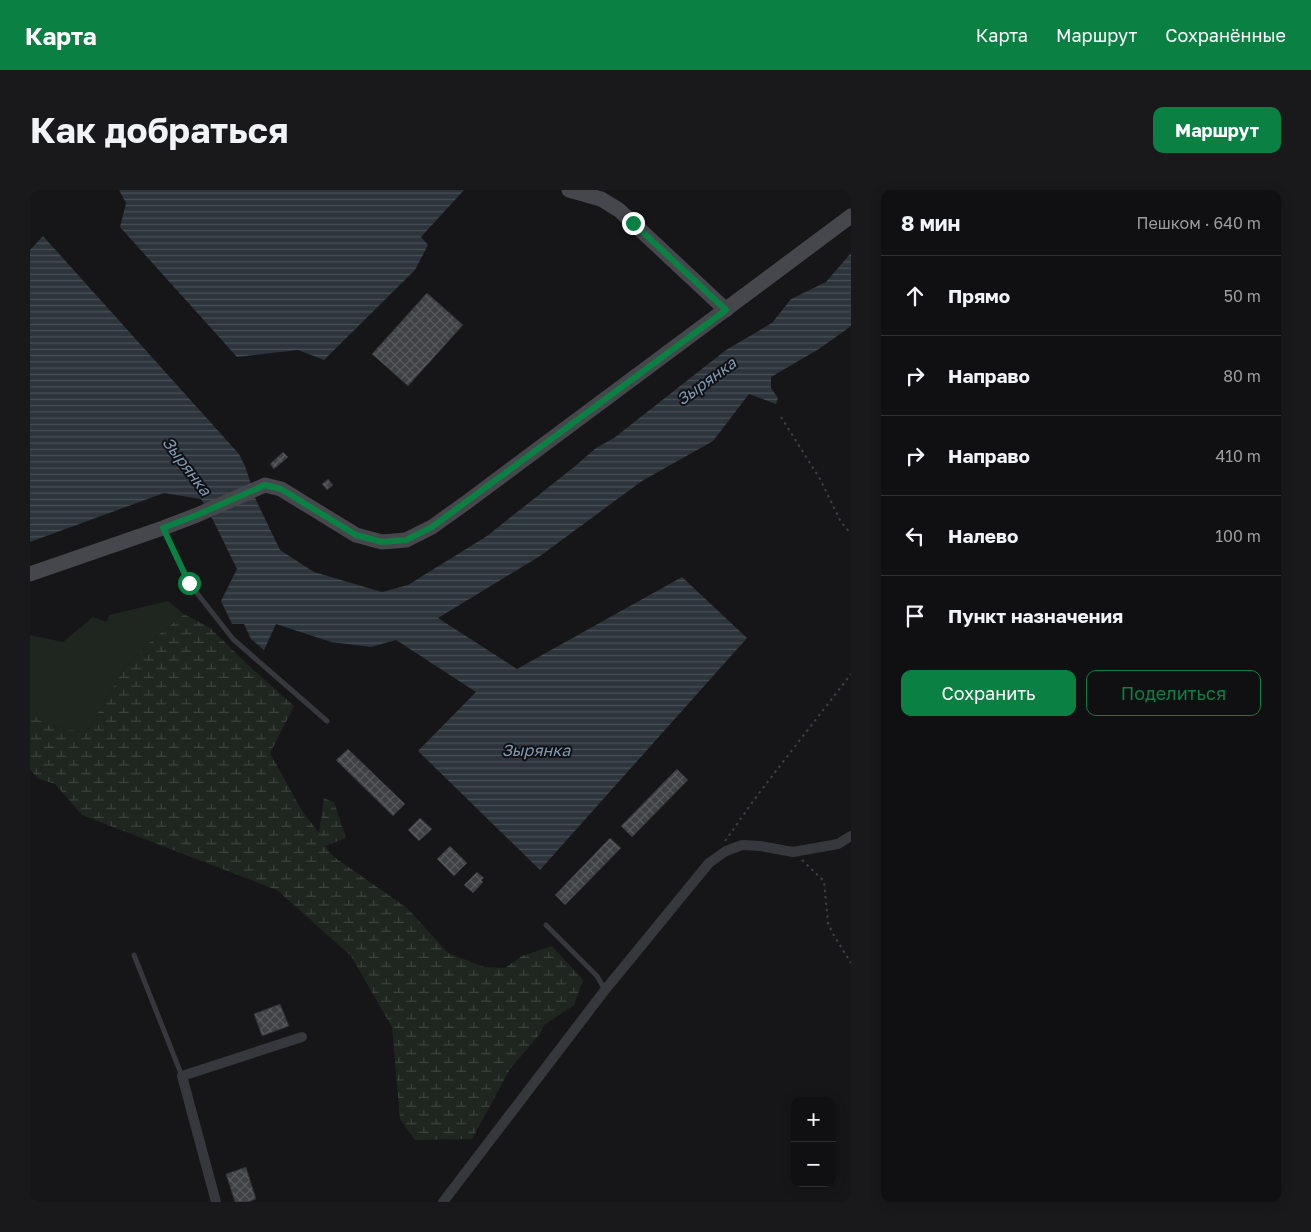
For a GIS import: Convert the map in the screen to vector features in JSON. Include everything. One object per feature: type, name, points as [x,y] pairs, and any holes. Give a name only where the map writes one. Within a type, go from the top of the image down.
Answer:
[{"type":"street","points":[[569,190],[601,199],[619,210],[726,310]]},
{"type":"street","points":[[30,574],[163,528],[265,485],[281,489],[356,535],[382,542],[406,540],[439,522],[851,216]]},
{"type":"street","points":[[443,1202],[605,990],[709,863],[726,851],[742,845],[793,852],[838,844],[851,836]]},
{"type":"street","points":[[216,1202],[182,1076],[302,1036]]},
{"type":"lane","points":[[163,528],[189,583],[233,639],[327,721]]},
{"type":"lane","points":[[546,925],[597,976],[605,990]]},
{"type":"lane","points":[[134,955],[182,1076]]},
{"type":"path","points":[[781,417],[820,479],[841,522],[851,534]]},
{"type":"path","points":[[720,848],[759,793],[851,674]]},
{"type":"path","points":[[793,852],[824,881],[828,923],[851,963]]},
{"type":"green space","points":[[168,601],[184,614],[151,641],[126,666],[86,733],[47,725],[30,713],[30,635],[63,642],[93,617],[107,622],[109,615]]},
{"type":"green space","points":[[184,614],[210,628],[294,706],[270,753],[302,811],[319,833],[324,798],[334,802],[346,838],[325,846],[334,857],[407,908],[448,953],[484,967],[505,968],[522,956],[552,946],[583,980],[574,1005],[544,1025],[540,1034],[510,1069],[472,1139],[415,1140],[400,1119],[392,1027],[351,956],[277,890],[82,815],[55,784],[39,779],[30,770],[30,713],[47,725],[86,733],[126,666],[151,641]]},
{"type":"water","points":[[119,190],[464,190],[421,237],[428,245],[415,270],[324,360],[298,350],[237,357],[120,227],[126,203]]},
{"type":"water","name":"Зырянка","points":[[43,236],[239,454],[256,500],[280,550],[314,572],[382,592],[408,585],[487,536],[596,448],[614,438],[726,350],[772,323],[791,299],[826,282],[851,253],[851,326],[819,349],[771,377],[771,388],[778,398],[776,404],[749,394],[713,441],[642,481],[540,556],[438,618],[517,669],[682,577],[747,638],[540,870],[418,751],[476,692],[396,640],[371,647],[331,642],[276,624],[264,650],[251,639],[244,624],[232,624],[221,601],[237,569],[201,499],[164,493],[30,542],[30,250]]},
{"type":"building","points":[[427,293],[463,325],[408,386],[372,354]]},
{"type":"building","points":[[283,452],[288,457],[274,469],[270,464]]},
{"type":"building","points":[[328,479],[333,485],[327,490],[322,484]]},
{"type":"building","points":[[348,749],[405,804],[393,816],[336,760]]},
{"type":"building","points":[[677,769],[688,780],[632,837],[621,826]]},
{"type":"building","points":[[420,818],[432,829],[419,841],[408,830]]},
{"type":"building","points":[[610,838],[621,848],[565,905],[555,895]]},
{"type":"building","points":[[450,846],[467,863],[454,876],[437,859]]},
{"type":"building","points":[[477,872],[484,878],[481,880],[483,882],[473,893],[464,885]]},
{"type":"building","points":[[280,1004],[289,1026],[262,1036],[254,1014]]},
{"type":"building","points":[[246,1167],[256,1199],[248,1202],[235,1202],[226,1174]]},
{"type":"route","points":[[189,583],[163,528],[265,485],[281,489],[356,535],[382,542],[406,540],[432,527],[467,502],[726,310],[633,223]]}]
